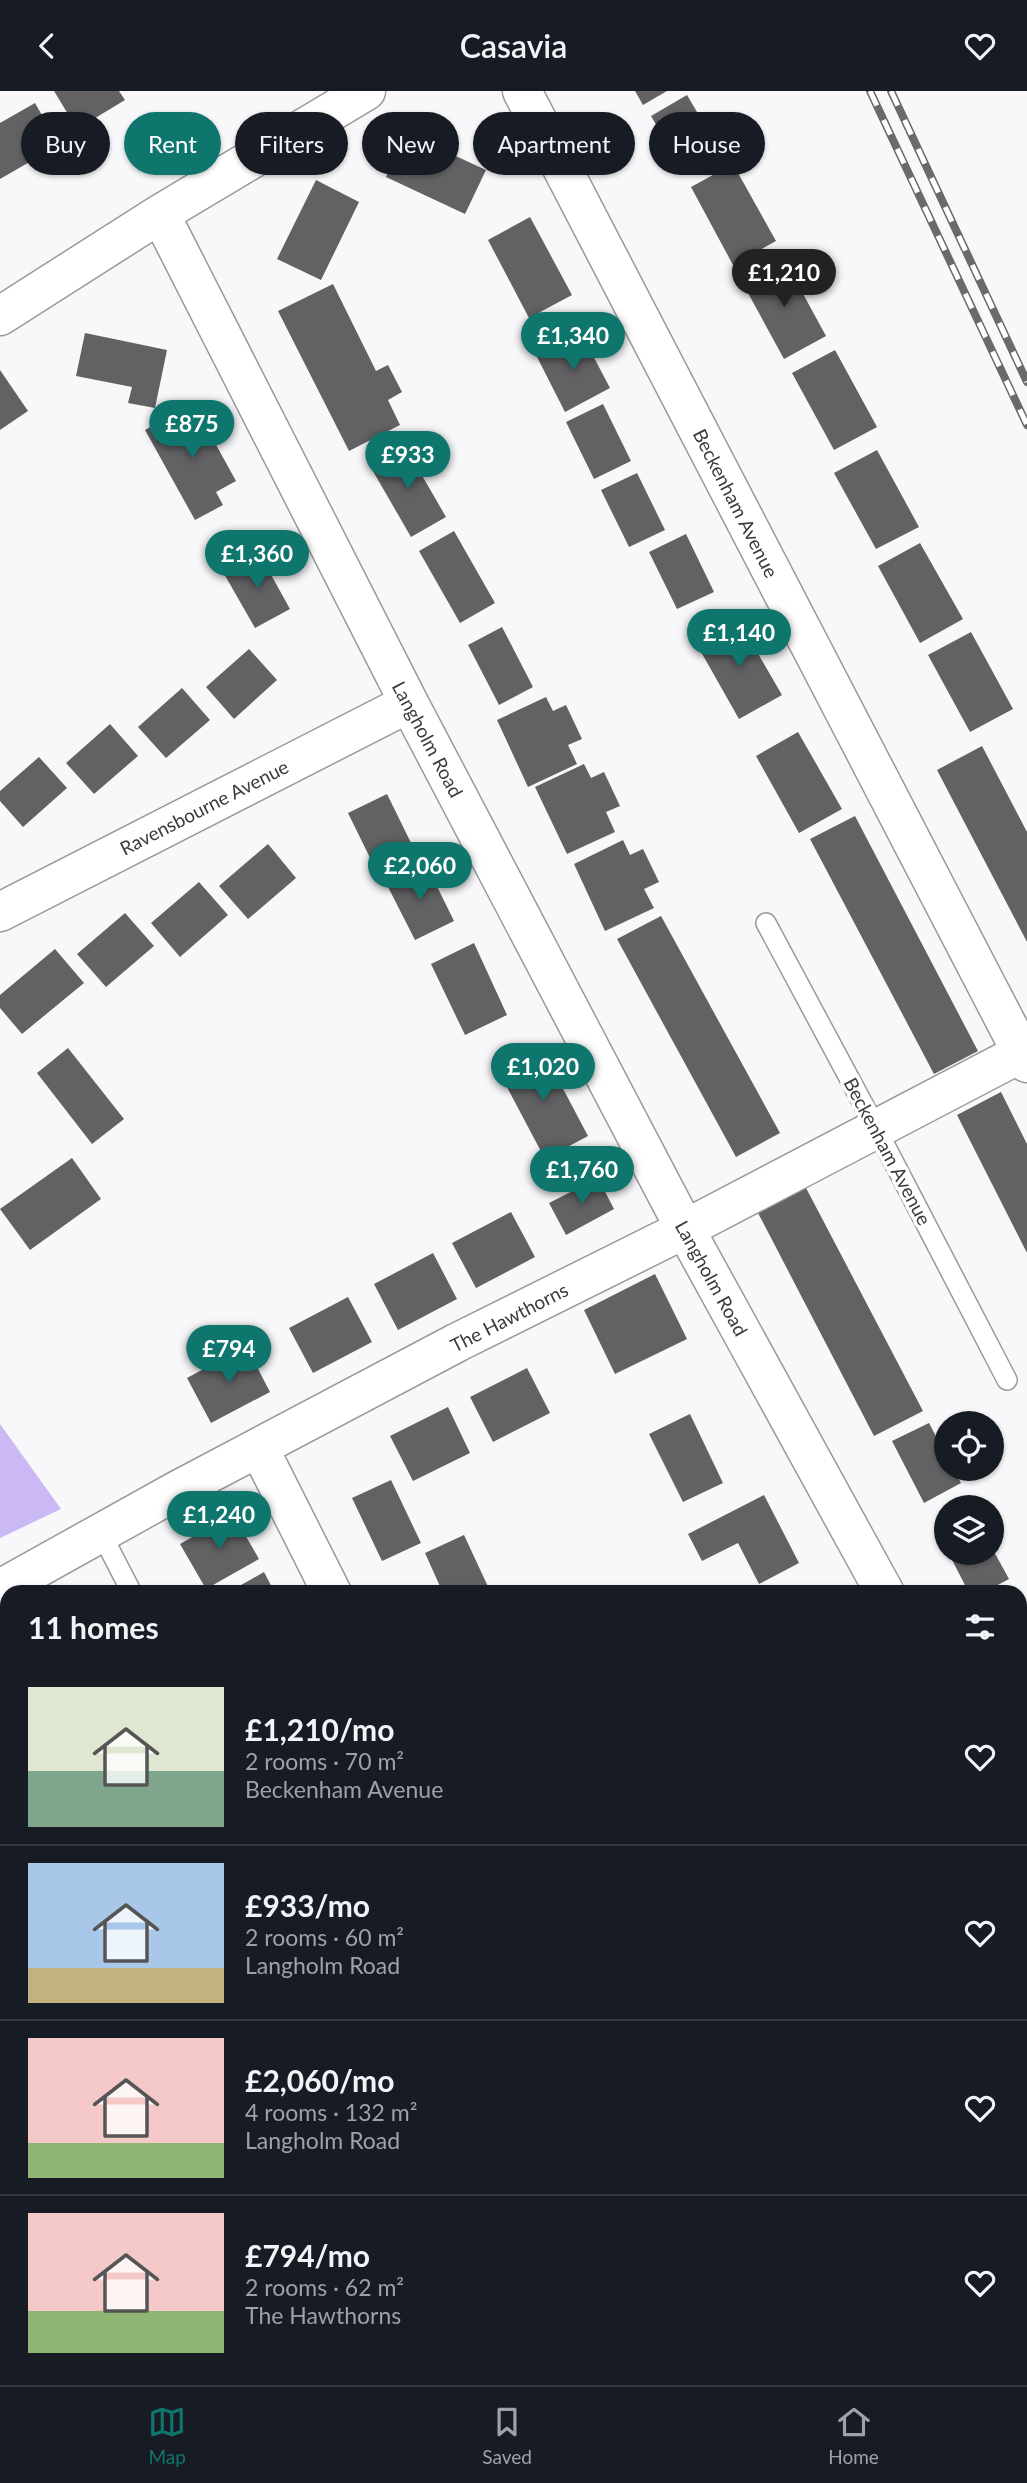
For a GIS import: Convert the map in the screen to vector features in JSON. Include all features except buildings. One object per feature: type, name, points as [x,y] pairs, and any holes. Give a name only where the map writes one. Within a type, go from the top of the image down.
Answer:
[{"type":"street","points":[[0,316],[160,214],[366,91]]},
{"type":"street","name":"Beckenham Avenue","points":[[522,91],[1025,1055]]},
{"type":"street","name":"Langholm Road","points":[[160,214],[409,703],[685,1229],[881,1585]]},
{"type":"street","name":"Ravensbourne Avenue","points":[[0,912],[409,703]]},
{"type":"street","name":"The Hawthorns","points":[[7,1585],[458,1342],[1025,1055]]},
{"type":"street","points":[[259,1448],[328,1585]]},
{"type":"lane","name":"Beckenham Avenue","points":[[766,923],[1007,1380]]},
{"type":"lane","points":[[101,1533],[128,1585]]},
{"type":"shaded area","points":[[0,1424],[61,1509],[0,1538]]},
{"type":"railway","points":[[870,91],[1027,425]]},
{"type":"railway","points":[[891,91],[1027,382]]}]
